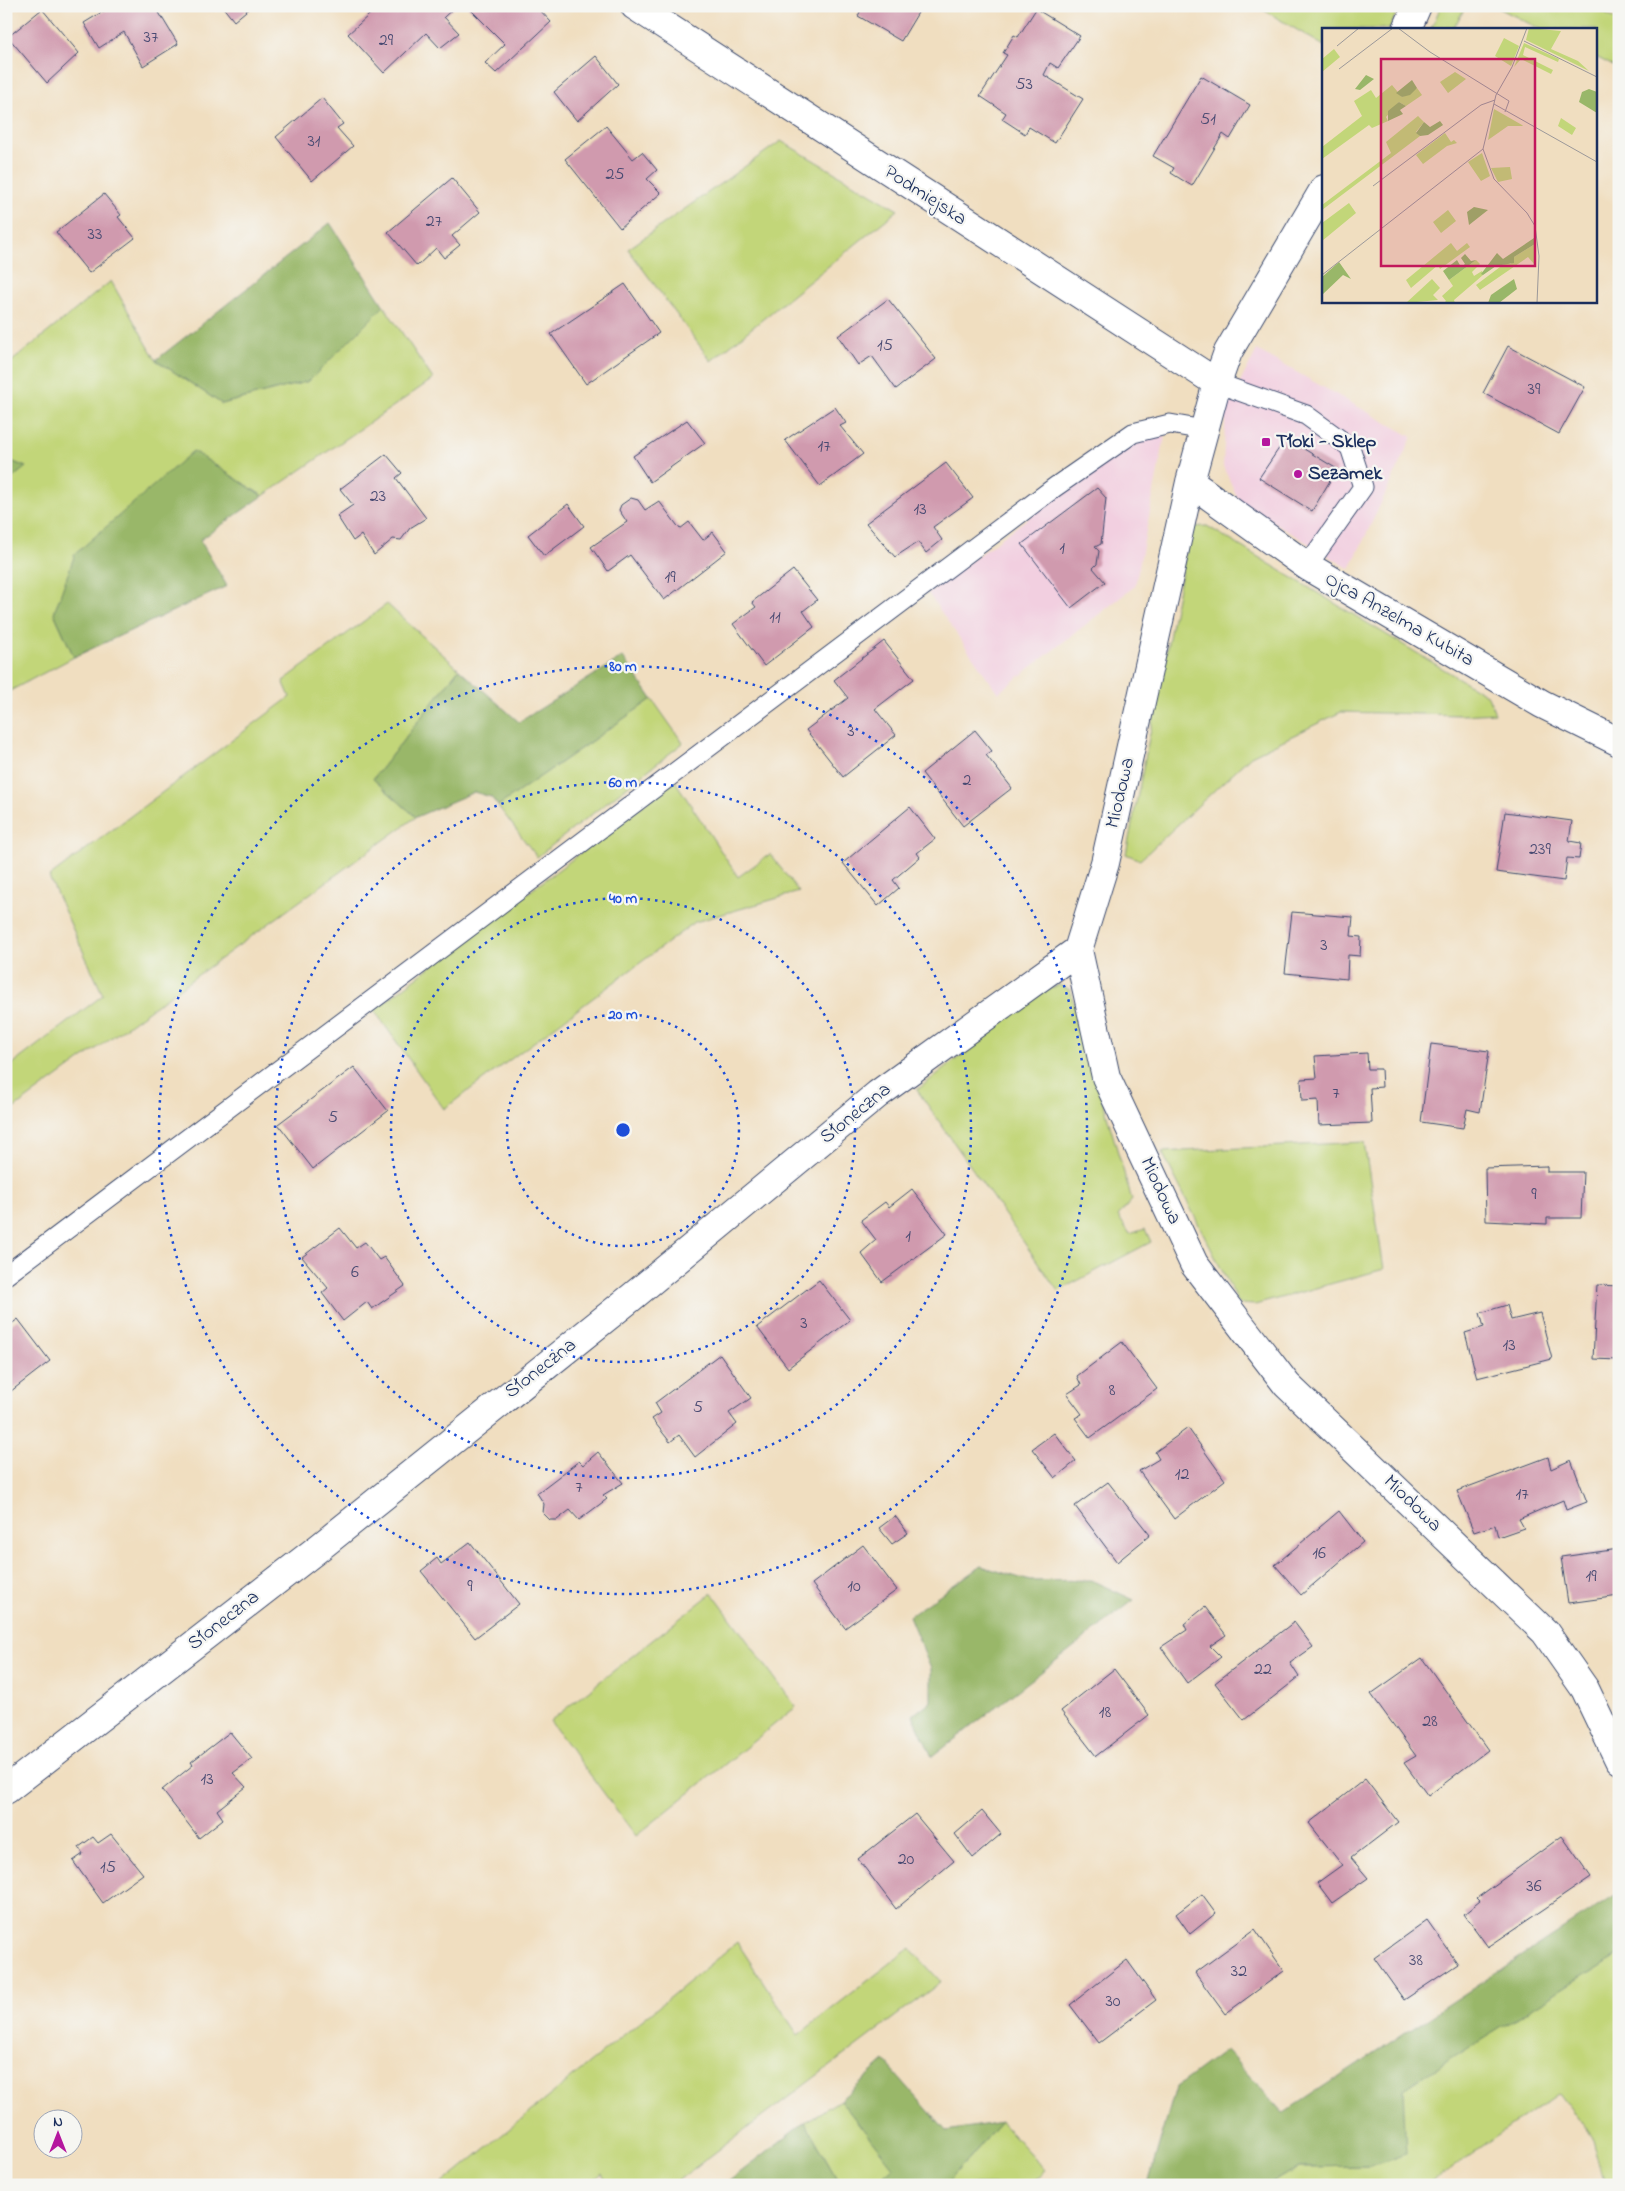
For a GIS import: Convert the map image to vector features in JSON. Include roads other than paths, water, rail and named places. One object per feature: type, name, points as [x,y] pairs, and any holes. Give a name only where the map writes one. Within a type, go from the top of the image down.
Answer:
[{"type":"street","name":"Podmiejska","points":[[635,6],[1217,383]]},
{"type":"street","points":[[1407,28],[1417,6]]},
{"type":"street","name":"Miodowa","points":[[1322,192],[1228,352],[1217,383],[1190,482],[1105,863],[1078,950],[1106,1077],[1194,1264],[1287,1385],[1545,1632],[1585,1689],[1619,1760]]},
{"type":"street","name":"Ojca Anzelma Kubita","points":[[1190,482],[1307,566],[1542,704],[1619,742]]},
{"type":"street","name":"Słoneczna","points":[[6,1790],[320,1547],[632,1297],[878,1094],[1078,950]]},
{"type":"lane","points":[[1217,383],[1306,415],[1350,447],[1363,487],[1307,566]]},
{"type":"lane","points":[[6,1275],[1070,476],[1132,432],[1170,424],[1204,430]]},
{"type":"place","name":"Tłoki - Sklep","points":[[1266,442]]},
{"type":"place","name":"Sezamek","points":[[1298,474]]}]
